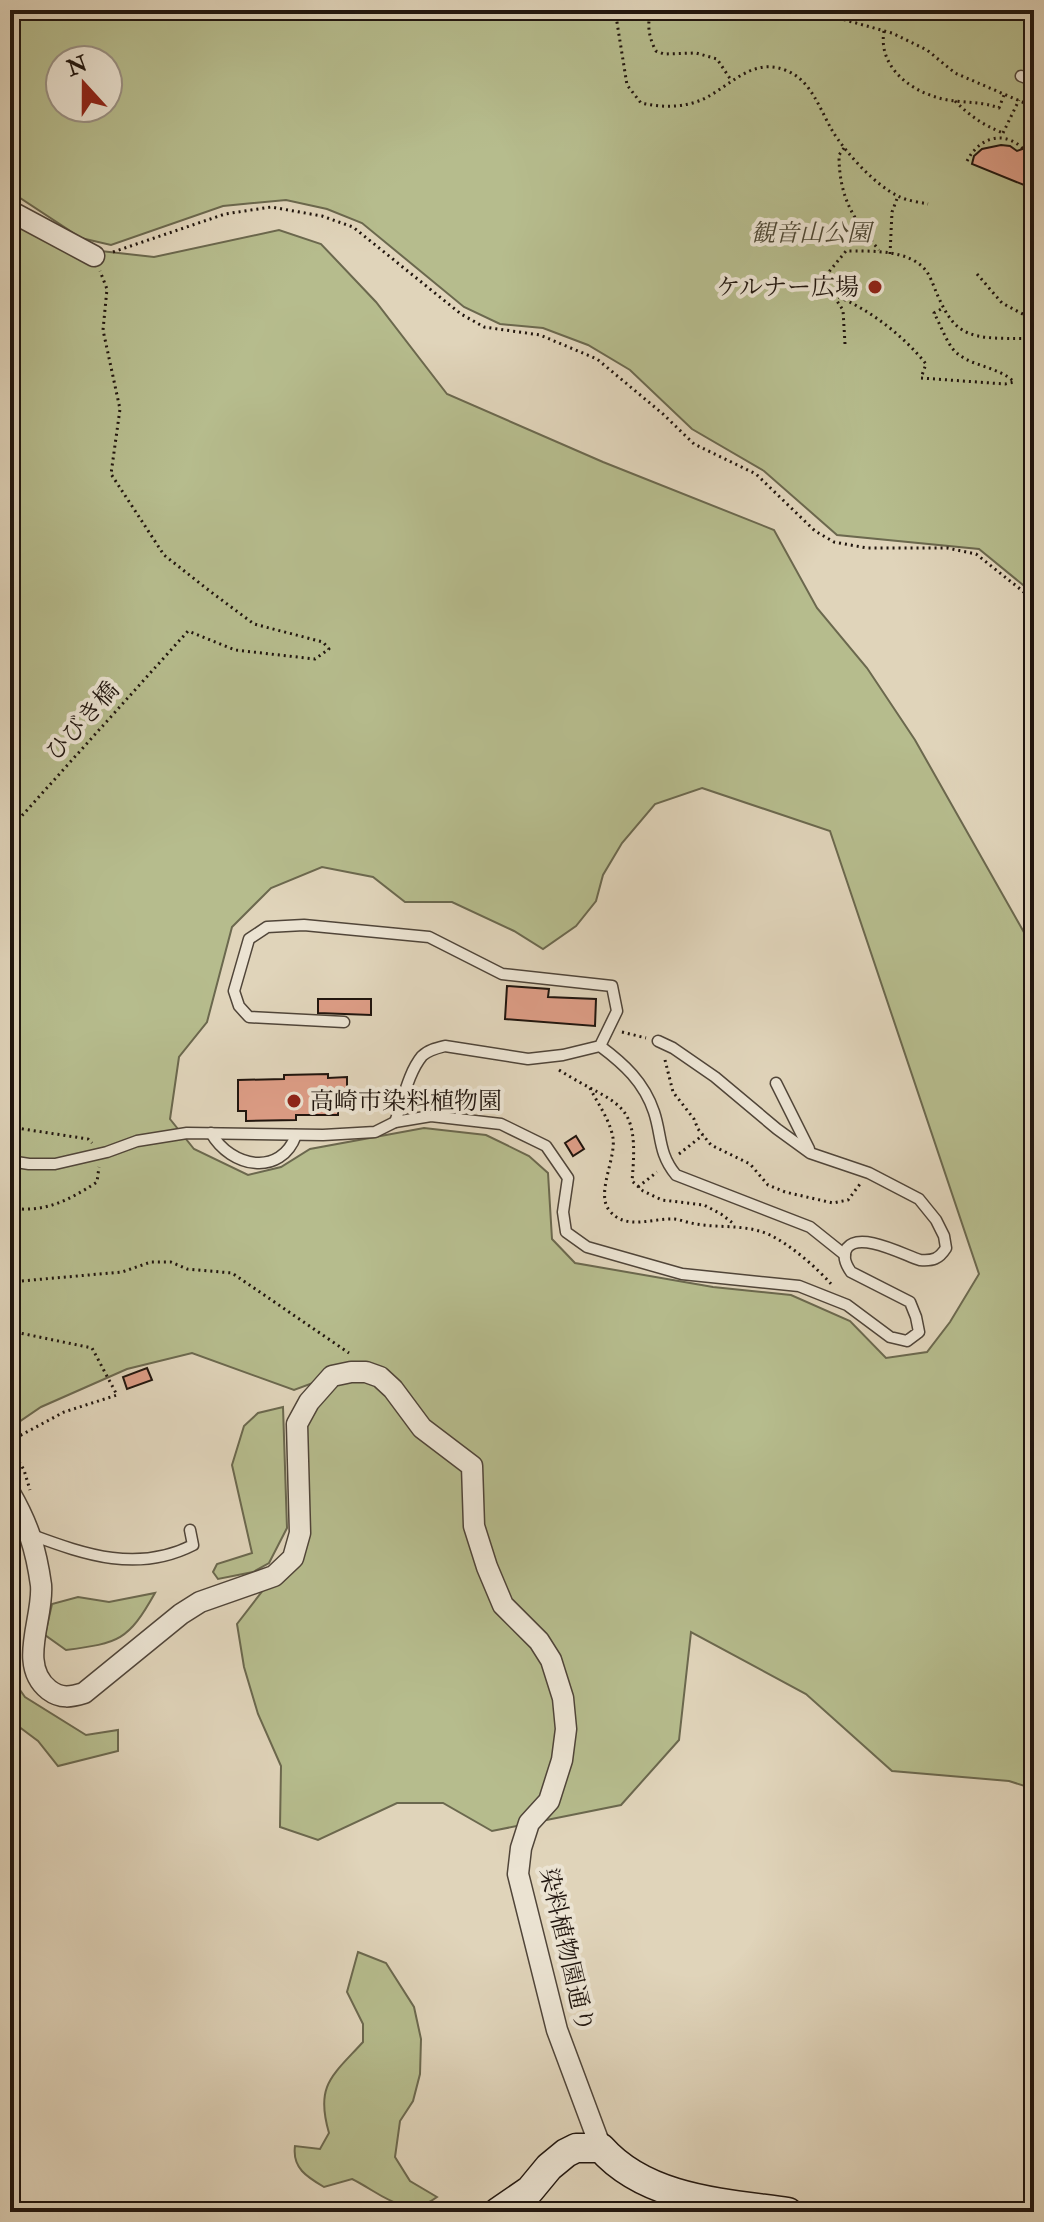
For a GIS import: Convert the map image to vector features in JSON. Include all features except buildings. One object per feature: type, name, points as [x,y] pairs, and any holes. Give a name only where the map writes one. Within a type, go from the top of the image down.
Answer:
[{"type":"street","points":[[10,211],[94,256]]},
{"type":"street","points":[[10,1493],[32,1535],[41,1588],[33,1657],[37,1674],[46,1688],[58,1696],[69,1698],[84,1693],[122,1660],[200,1602],[274,1576],[293,1558],[300,1533],[297,1424],[309,1402],[332,1376],[351,1372],[373,1375]]},
{"type":"street","name":"染料植物園通り","points":[[373,1375],[393,1389],[422,1428],[472,1466],[474,1526],[487,1567],[503,1605],[539,1641],[559,1678],[566,1729],[562,1760],[549,1801],[529,1823],[521,1848],[518,1874],[557,2030],[601,2148]]},
{"type":"street","points":[[498,2212],[530,2190],[549,2167],[576,2148],[601,2148],[615,2163],[662,2188],[715,2203],[788,2212]]},
{"type":"lane","points":[[1021,76],[1034,81]]},
{"type":"lane","points":[[344,1022],[249,1017],[239,1006],[234,991],[249,939],[267,927],[304,925],[429,937],[502,974],[612,986],[617,1011],[600,1046]]},
{"type":"lane","points":[[10,1161],[55,1164],[137,1141],[187,1133],[296,1135],[375,1132],[395,1122],[431,1116],[501,1124],[546,1146],[568,1178],[563,1212],[566,1232],[587,1247],[682,1274],[799,1286],[847,1305],[890,1337],[907,1341],[919,1332],[910,1302],[851,1272],[845,1264],[845,1255],[846,1249],[853,1243],[864,1240],[920,1260],[939,1258],[946,1248],[944,1236],[919,1199],[869,1173],[810,1153],[715,1077],[661,1043]]},
{"type":"lane","points":[[395,1122],[412,1076],[423,1056],[432,1049],[445,1046],[528,1059],[600,1046],[622,1062],[642,1084],[655,1114],[658,1137],[667,1164],[676,1175],[810,1227],[845,1255]]},
{"type":"lane","points":[[776,1083],[810,1153]]},
{"type":"lane","points":[[211,1133],[218,1146],[232,1157],[266,1163],[291,1149],[296,1135]]},
{"type":"lane","points":[[32,1535],[99,1556],[131,1561],[193,1545],[190,1530]]},
{"type":"path","points":[[615,10],[627,85],[641,103],[663,107],[695,102],[754,69],[769,67],[786,70],[801,79],[813,93],[844,148],[860,166],[898,196],[928,204]]},
{"type":"path","points":[[652,10],[649,17],[650,40],[656,51],[664,54],[696,53],[717,59],[731,80]]},
{"type":"path","points":[[809,10],[884,31],[927,50],[955,73],[1034,107]]},
{"type":"path","points":[[884,31],[881,45],[900,79],[929,94],[999,108],[1004,94]]},
{"type":"path","points":[[1001,138],[1019,100]]},
{"type":"path","points":[[955,101],[971,117],[1003,133]]},
{"type":"path","points":[[967,161],[974,149],[984,141],[1001,138],[1016,143],[1031,160],[1034,178],[1030,188]]},
{"type":"path","points":[[844,148],[839,155],[844,199],[856,223],[880,251]]},
{"type":"path","points":[[890,254],[892,212],[898,196]]},
{"type":"path","points":[[94,256],[129,248],[225,214],[271,207],[322,216],[353,227],[461,314],[484,327],[540,335],[597,359],[694,444],[756,474],[815,531],[834,542],[867,548],[947,548],[976,554],[1034,600]]},
{"type":"path","points":[[845,344],[843,310],[827,286],[828,273],[846,251],[880,251],[912,260],[926,270],[943,308],[952,322],[964,332],[1034,339]]},
{"type":"path","name":"ひびき橋","points":[[10,829],[188,631],[235,650],[315,659],[329,649],[323,642],[254,624],[164,555],[111,474],[120,409],[103,330],[107,289],[94,256]]},
{"type":"path","points":[[977,274],[1002,303],[1034,320]]},
{"type":"path","points":[[833,295],[853,302],[914,349],[926,364],[921,378],[1014,382],[1006,374],[973,362],[953,349],[934,313],[943,308]]},
{"type":"path","points":[[610,1029],[661,1043],[673,1092],[703,1135],[711,1145],[750,1164],[768,1185],[833,1203],[848,1200],[869,1173]]},
{"type":"path","points":[[544,1057],[559,1070],[614,1099],[632,1123],[632,1181],[638,1187],[662,1200],[704,1205],[735,1225]]},
{"type":"path","points":[[590,1088],[608,1121],[613,1139],[603,1195],[609,1210],[623,1220],[639,1223],[674,1219],[691,1224],[735,1225],[769,1235],[832,1283],[838,1301]]},
{"type":"path","points":[[10,1127],[88,1139],[101,1153],[97,1182],[72,1198],[31,1211],[10,1208]]},
{"type":"path","points":[[638,1187],[703,1135]]},
{"type":"path","points":[[10,1282],[122,1272],[151,1262],[171,1262],[187,1269],[232,1273],[344,1351],[371,1363],[373,1375]]},
{"type":"path","points":[[10,1331],[92,1348],[117,1395],[64,1412],[10,1444],[32,1494]]},
{"type":"green space","name":"観音山公園","points":[[10,10],[1034,10],[1034,594],[979,549],[837,535],[764,471],[692,429],[630,370],[588,345],[543,328],[500,324],[464,307],[362,223],[327,209],[286,200],[223,206],[111,245],[81,238],[20,198],[10,196]]},
{"type":"green space","points":[[10,218],[65,247],[154,257],[279,230],[321,244],[376,302],[447,394],[603,462],[774,530],[817,608],[867,668],[915,740],[1034,950],[1034,1789],[1009,1781],[892,1771],[806,1694],[691,1632],[679,1740],[621,1805],[492,1831],[443,1803],[397,1803],[318,1840],[280,1827],[281,1766],[258,1714],[244,1667],[237,1624],[274,1576],[293,1558],[297,1424],[329,1377],[294,1390],[192,1353],[127,1369],[41,1407],[10,1428]],"holes":[[[702,788],[830,831],[979,1274],[950,1322],[927,1352],[886,1358],[850,1321],[791,1295],[713,1287],[575,1263],[552,1239],[548,1173],[529,1156],[486,1135],[424,1128],[310,1149],[281,1167],[248,1175],[194,1149],[170,1119],[179,1057],[207,1022],[232,927],[271,888],[322,867],[373,877],[405,902],[452,902],[514,931],[543,949],[576,926],[596,901],[603,875],[622,843],[655,804]]]},
{"type":"green space","points":[[283,1407],[287,1528],[269,1563],[253,1572],[218,1579],[213,1572],[217,1564],[252,1553],[232,1465],[244,1426],[258,1413]]},
{"type":"green space","points":[[155,1593],[129,1630],[110,1642],[66,1650],[45,1635],[52,1604],[78,1597],[109,1602]]},
{"type":"green space","points":[[10,1676],[25,1697],[86,1735],[118,1730],[118,1751],[58,1766],[38,1741],[10,1720]]},
{"type":"green space","points":[[358,1952],[386,1963],[414,2007],[421,2039],[420,2074],[413,2101],[400,2121],[395,2157],[410,2181],[437,2197],[426,2204],[404,2206],[352,2179],[324,2187],[307,2175],[296,2160],[295,2146],[320,2149],[329,2133],[324,2103],[329,2082],[363,2042],[363,2024],[347,1992]]},
{"type":"place","name":"ケルナー広場","points":[[875,287]]},
{"type":"place","name":"高崎市染料植物園","points":[[294,1101]]}]
